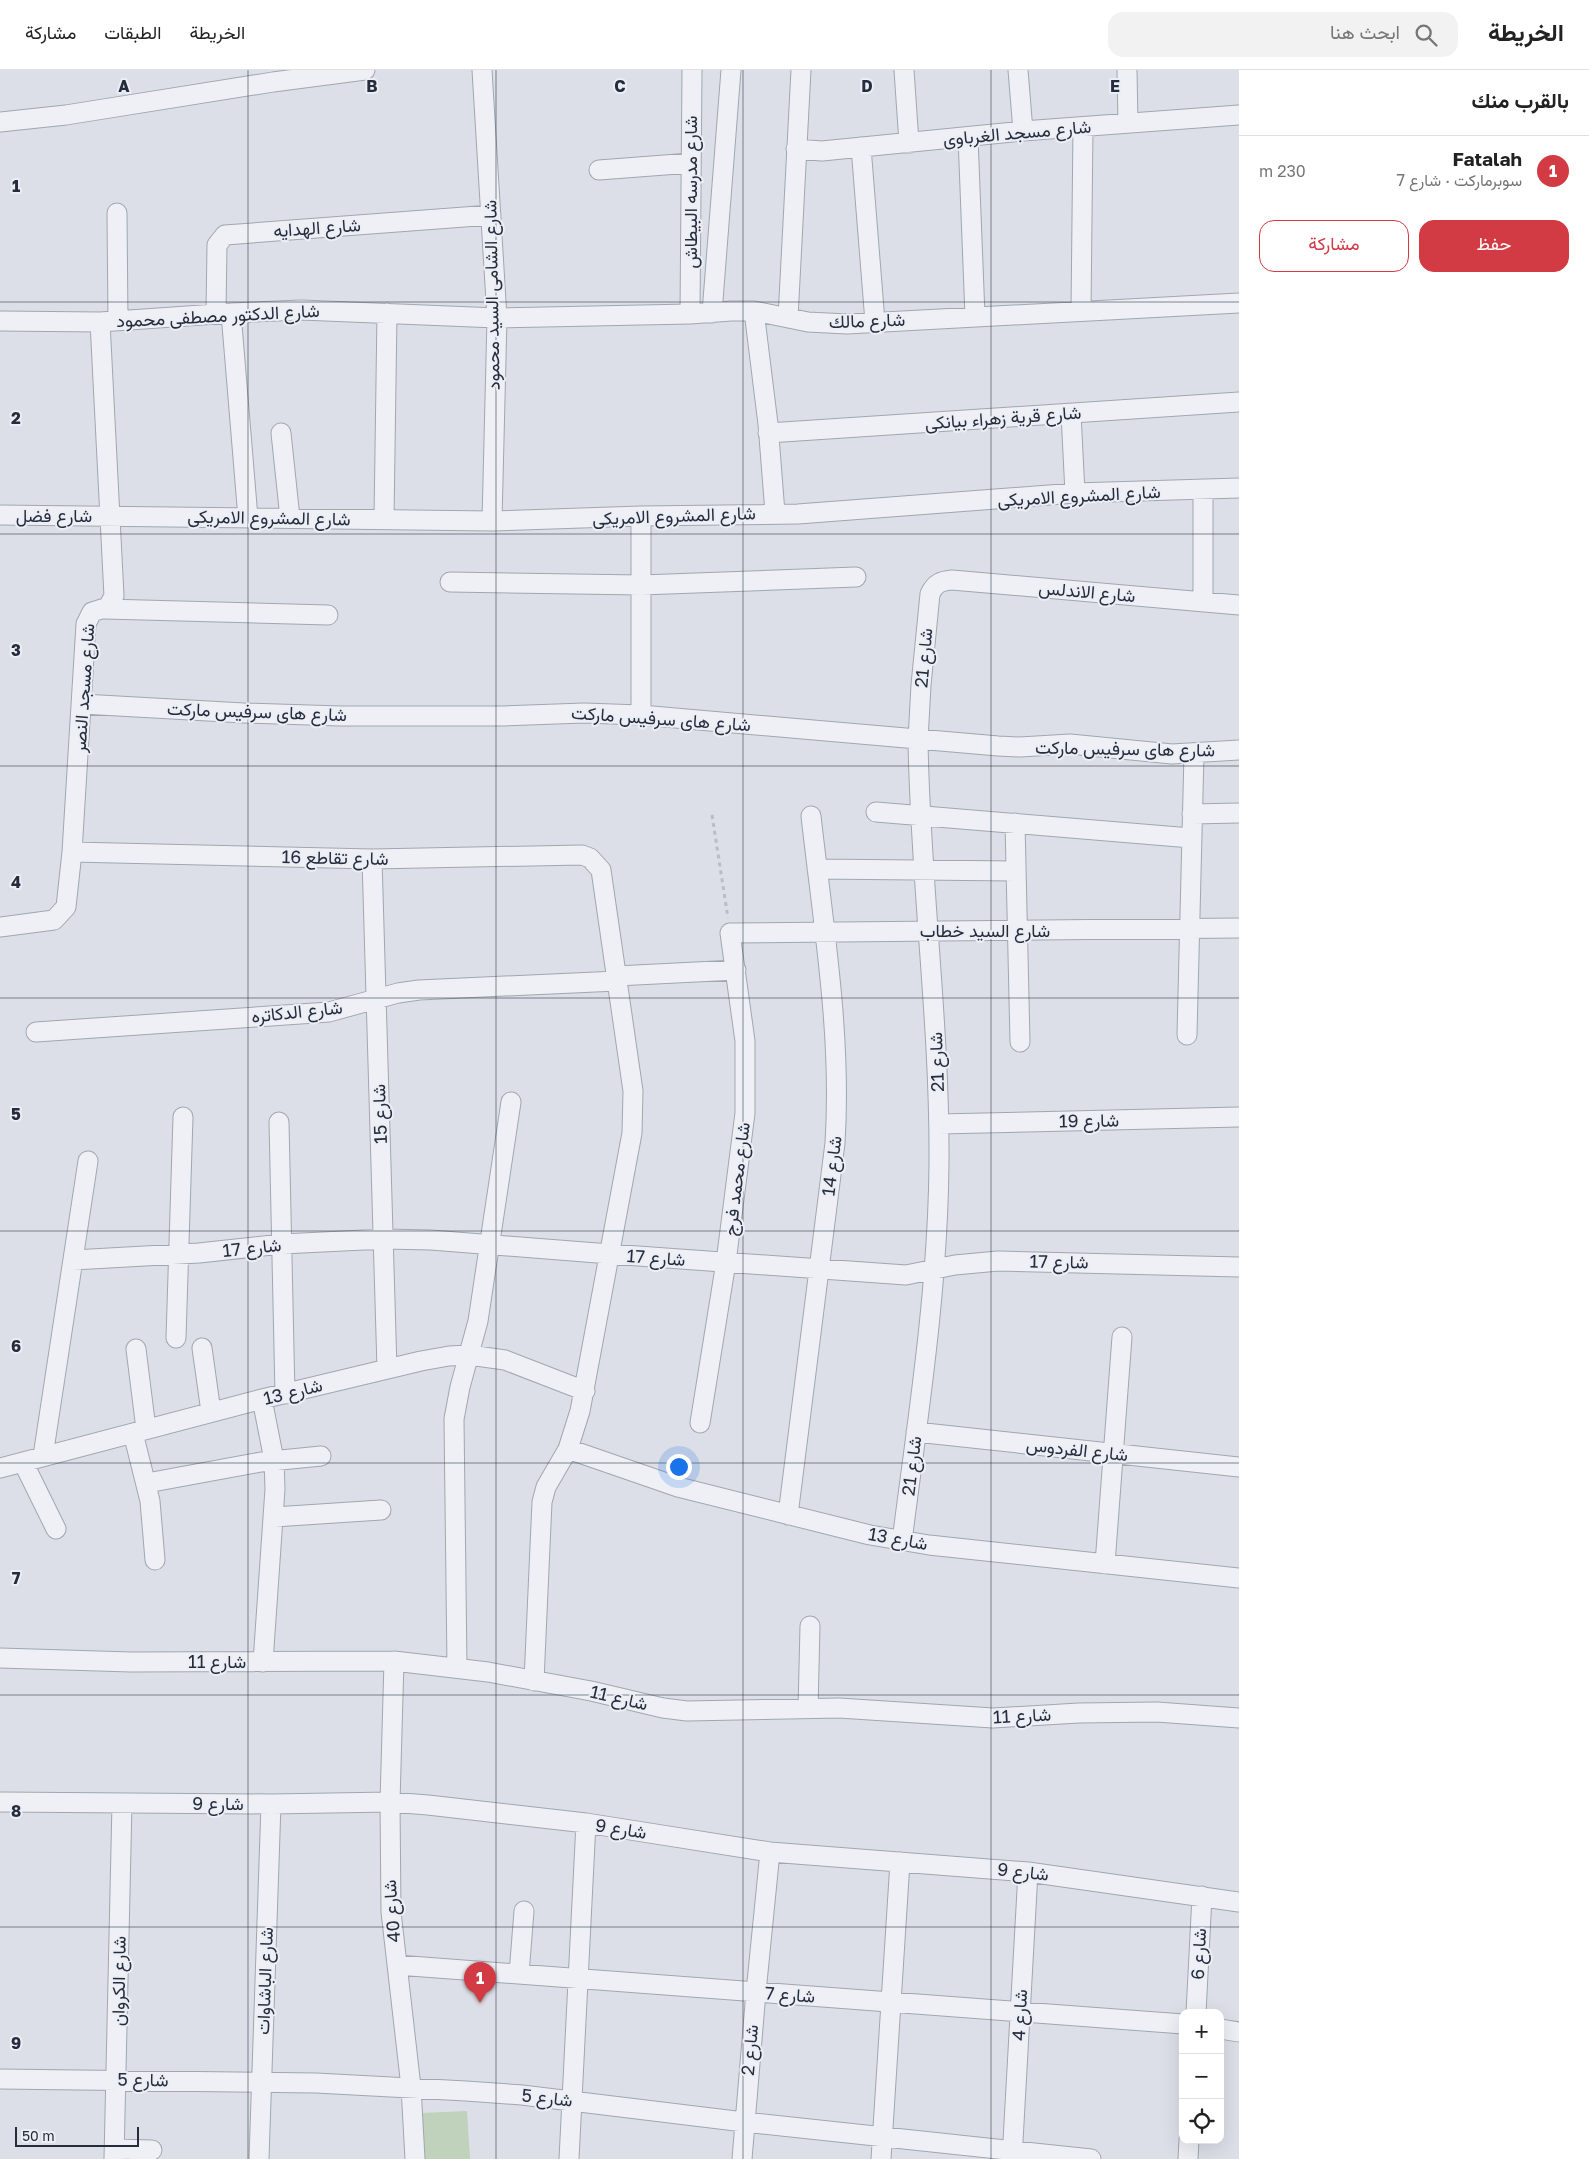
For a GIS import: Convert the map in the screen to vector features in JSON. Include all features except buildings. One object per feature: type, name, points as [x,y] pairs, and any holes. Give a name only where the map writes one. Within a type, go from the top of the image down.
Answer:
[{"type":"street","points":[[0,122],[66,115],[273,82],[365,70]]},
{"type":"street","name":"شارع الشامى السيد محمود","points":[[482,70],[497,318],[492,521]]},
{"type":"street","name":"شارع مدرسه البيطاش","points":[[690,314],[692,70]]},
{"type":"street","points":[[712,312],[731,70]]},
{"type":"street","points":[[788,318],[801,70]]},
{"type":"street","points":[[904,70],[909,142]]},
{"type":"street","points":[[1018,70],[1023,131]]},
{"type":"street","points":[[1127,70],[1128,123]]},
{"type":"street","name":"شارع مسجد الغرباوى","points":[[796,149],[822,151],[1023,131],[1239,115]]},
{"type":"street","points":[[1081,311],[1083,127]]},
{"type":"street","points":[[968,137],[975,316]]},
{"type":"street","points":[[860,147],[875,322]]},
{"type":"street","points":[[599,170],[691,163]]},
{"type":"street","name":"شارع مسجد النصر","points":[[0,927],[49,921],[59,917],[67,902],[87,619],[92,612],[105,609],[111,604],[114,596],[109,516],[109,322],[117,213]]},
{"type":"street","name":"شارع الهدايه","points":[[248,518],[223,313],[217,245],[225,235],[491,215]]},
{"type":"street","name":"شارع مالك","points":[[497,318],[754,311],[808,322],[847,324],[1239,303]]},
{"type":"street","name":"شارع الدكتور مصطفى محمود","points":[[0,321],[109,322],[223,313],[300,310],[497,318]]},
{"type":"street","points":[[754,311],[775,513]]},
{"type":"street","points":[[384,519],[387,313]]},
{"type":"street","name":"شارع قرية زهراء بيانكى","points":[[768,433],[1239,402]]},
{"type":"street","points":[[1070,414],[1074,493]]},
{"type":"street","points":[[281,433],[290,518]]},
{"type":"street","name":"شارع المشروع الامريكى","points":[[109,516],[492,521],[641,516],[798,514],[1074,493],[1239,488]]},
{"type":"street","points":[[1203,490],[1203,602]]},
{"type":"street","name":"شارع فضل","points":[[0,515],[109,516]]},
{"type":"street","points":[[641,516],[641,715]]},
{"type":"street","points":[[450,582],[641,585],[856,577]]},
{"type":"street","name":"شارع الاندلس","points":[[936,584],[946,581],[965,581],[1239,605]]},
{"type":"street","name":"شارع 21","points":[[902,1541],[934,1270],[938,1200],[939,1124],[936,1028],[928,931],[918,740],[929,600],[932,589],[936,584]]},
{"type":"street","points":[[105,609],[328,615]]},
{"type":"street","name":"شارع هاى سرفيس ماركت","points":[[82,704],[341,716],[503,716],[584,713],[641,715],[918,740],[1020,747],[1070,744],[1151,753],[1194,754],[1239,750]]},
{"type":"street","points":[[1187,1035],[1188,930],[1194,754]]},
{"type":"street","points":[[876,812],[1191,838]]},
{"type":"street","points":[[1192,814],[1239,813]]},
{"type":"street","name":"شارع 14","points":[[788,1515],[838,1107],[836,1034],[811,816]]},
{"type":"street","points":[[1015,823],[1020,1042]]},
{"type":"street","name":"شارع تقاطع 16","points":[[72,852],[372,860],[582,855],[596,863],[602,878],[617,978]]},
{"type":"street","name":"شارع 15","points":[[372,860],[387,1369]]},
{"type":"street","points":[[817,869],[1016,871]]},
{"type":"street","name":"شارع السيد خطاب","points":[[730,933],[1239,928]]},
{"type":"street","name":"شارع محمد فرج","points":[[700,1423],[726,1262],[745,1113],[745,1041],[730,933]]},
{"type":"street","name":"شارع الدكاتره","points":[[36,1032],[329,1012],[420,990],[736,970]]},
{"type":"street","points":[[534,1681],[542,1502],[546,1487],[568,1450],[575,1431],[585,1390],[632,1134],[633,1091],[617,978]]},
{"type":"street","points":[[457,1667],[454,1419],[460,1387],[478,1321],[511,1102]]},
{"type":"street","points":[[176,1338],[184,1117]]},
{"type":"street","name":"شارع 19","points":[[939,1124],[1239,1117]]},
{"type":"street","points":[[279,1122],[284,1394]]},
{"type":"street","points":[[43,1456],[88,1162]]},
{"type":"street","name":"شارع 17","points":[[72,1260],[179,1254],[282,1244],[384,1239],[431,1240],[906,1275],[955,1265],[998,1261],[1239,1267]]},
{"type":"street","points":[[1105,1564],[1122,1337]]},
{"type":"street","points":[[202,1348],[211,1412]]},
{"type":"street","points":[[136,1349],[140,1431],[153,1521],[155,1560]]},
{"type":"street","name":"شارع 13","points":[[0,1468],[262,1399],[421,1361],[470,1355],[505,1360],[585,1390]]},
{"type":"street","points":[[262,1399],[274,1460],[275,1489],[264,1662]]},
{"type":"street","name":"شارع الفردوس","points":[[916,1432],[1239,1467]]},
{"type":"street","name":"شارع 13","points":[[568,1450],[678,1487],[902,1541],[1239,1578]]},
{"type":"street","points":[[147,1482],[274,1460],[322,1456]]},
{"type":"street","points":[[23,1462],[56,1529]]},
{"type":"street","points":[[274,1517],[381,1510]]},
{"type":"street","points":[[808,1709],[810,1626]]},
{"type":"street","name":"شارع 11","points":[[0,1658],[111,1662],[394,1661],[457,1667],[591,1691],[663,1708],[687,1711],[881,1710],[993,1718],[1079,1713],[1147,1712],[1239,1718]]},
{"type":"street","name":"شارع 40","points":[[394,1661],[390,1802],[391,1912],[411,2088],[415,2159]]},
{"type":"street","name":"شارع 9","points":[[0,1802],[271,1804],[390,1802],[464,1808],[586,1823],[770,1852],[1028,1872],[1239,1902]]},
{"type":"street","name":"شارع الكروان","points":[[115,2154],[122,1803]]},
{"type":"street","name":"شارع الباشاوات","points":[[259,2159],[271,1804]]},
{"type":"street","points":[[569,2159],[586,1823]]},
{"type":"street","name":"شارع 2","points":[[742,2159],[770,1852]]},
{"type":"street","points":[[881,2159],[900,1862]]},
{"type":"street","name":"شارع 4","points":[[1013,2155],[1028,1872]]},
{"type":"street","name":"شارع 6","points":[[1196,2009],[1202,1896]]},
{"type":"street","points":[[519,1974],[524,1911]]},
{"type":"street","name":"شارع 7","points":[[397,1965],[1179,2024]]},
{"type":"street","points":[[1224,2030],[1239,2032]]},
{"type":"street","name":"شارع 5","points":[[0,2079],[261,2081],[411,2088],[572,2101],[744,2122],[883,2136],[1013,2155],[1091,2159]]},
{"type":"street","points":[[1188,2159],[1189,2144]]},
{"type":"street","points":[[115,2154],[152,2150]]},
{"type":"path","points":[[712,815],[730,933]]},
{"type":"green space","points":[[467,2111],[470,2159],[424,2159],[422,2113]]},
{"type":"place","name":"Fatalah","points":[[480,2003]]}]
